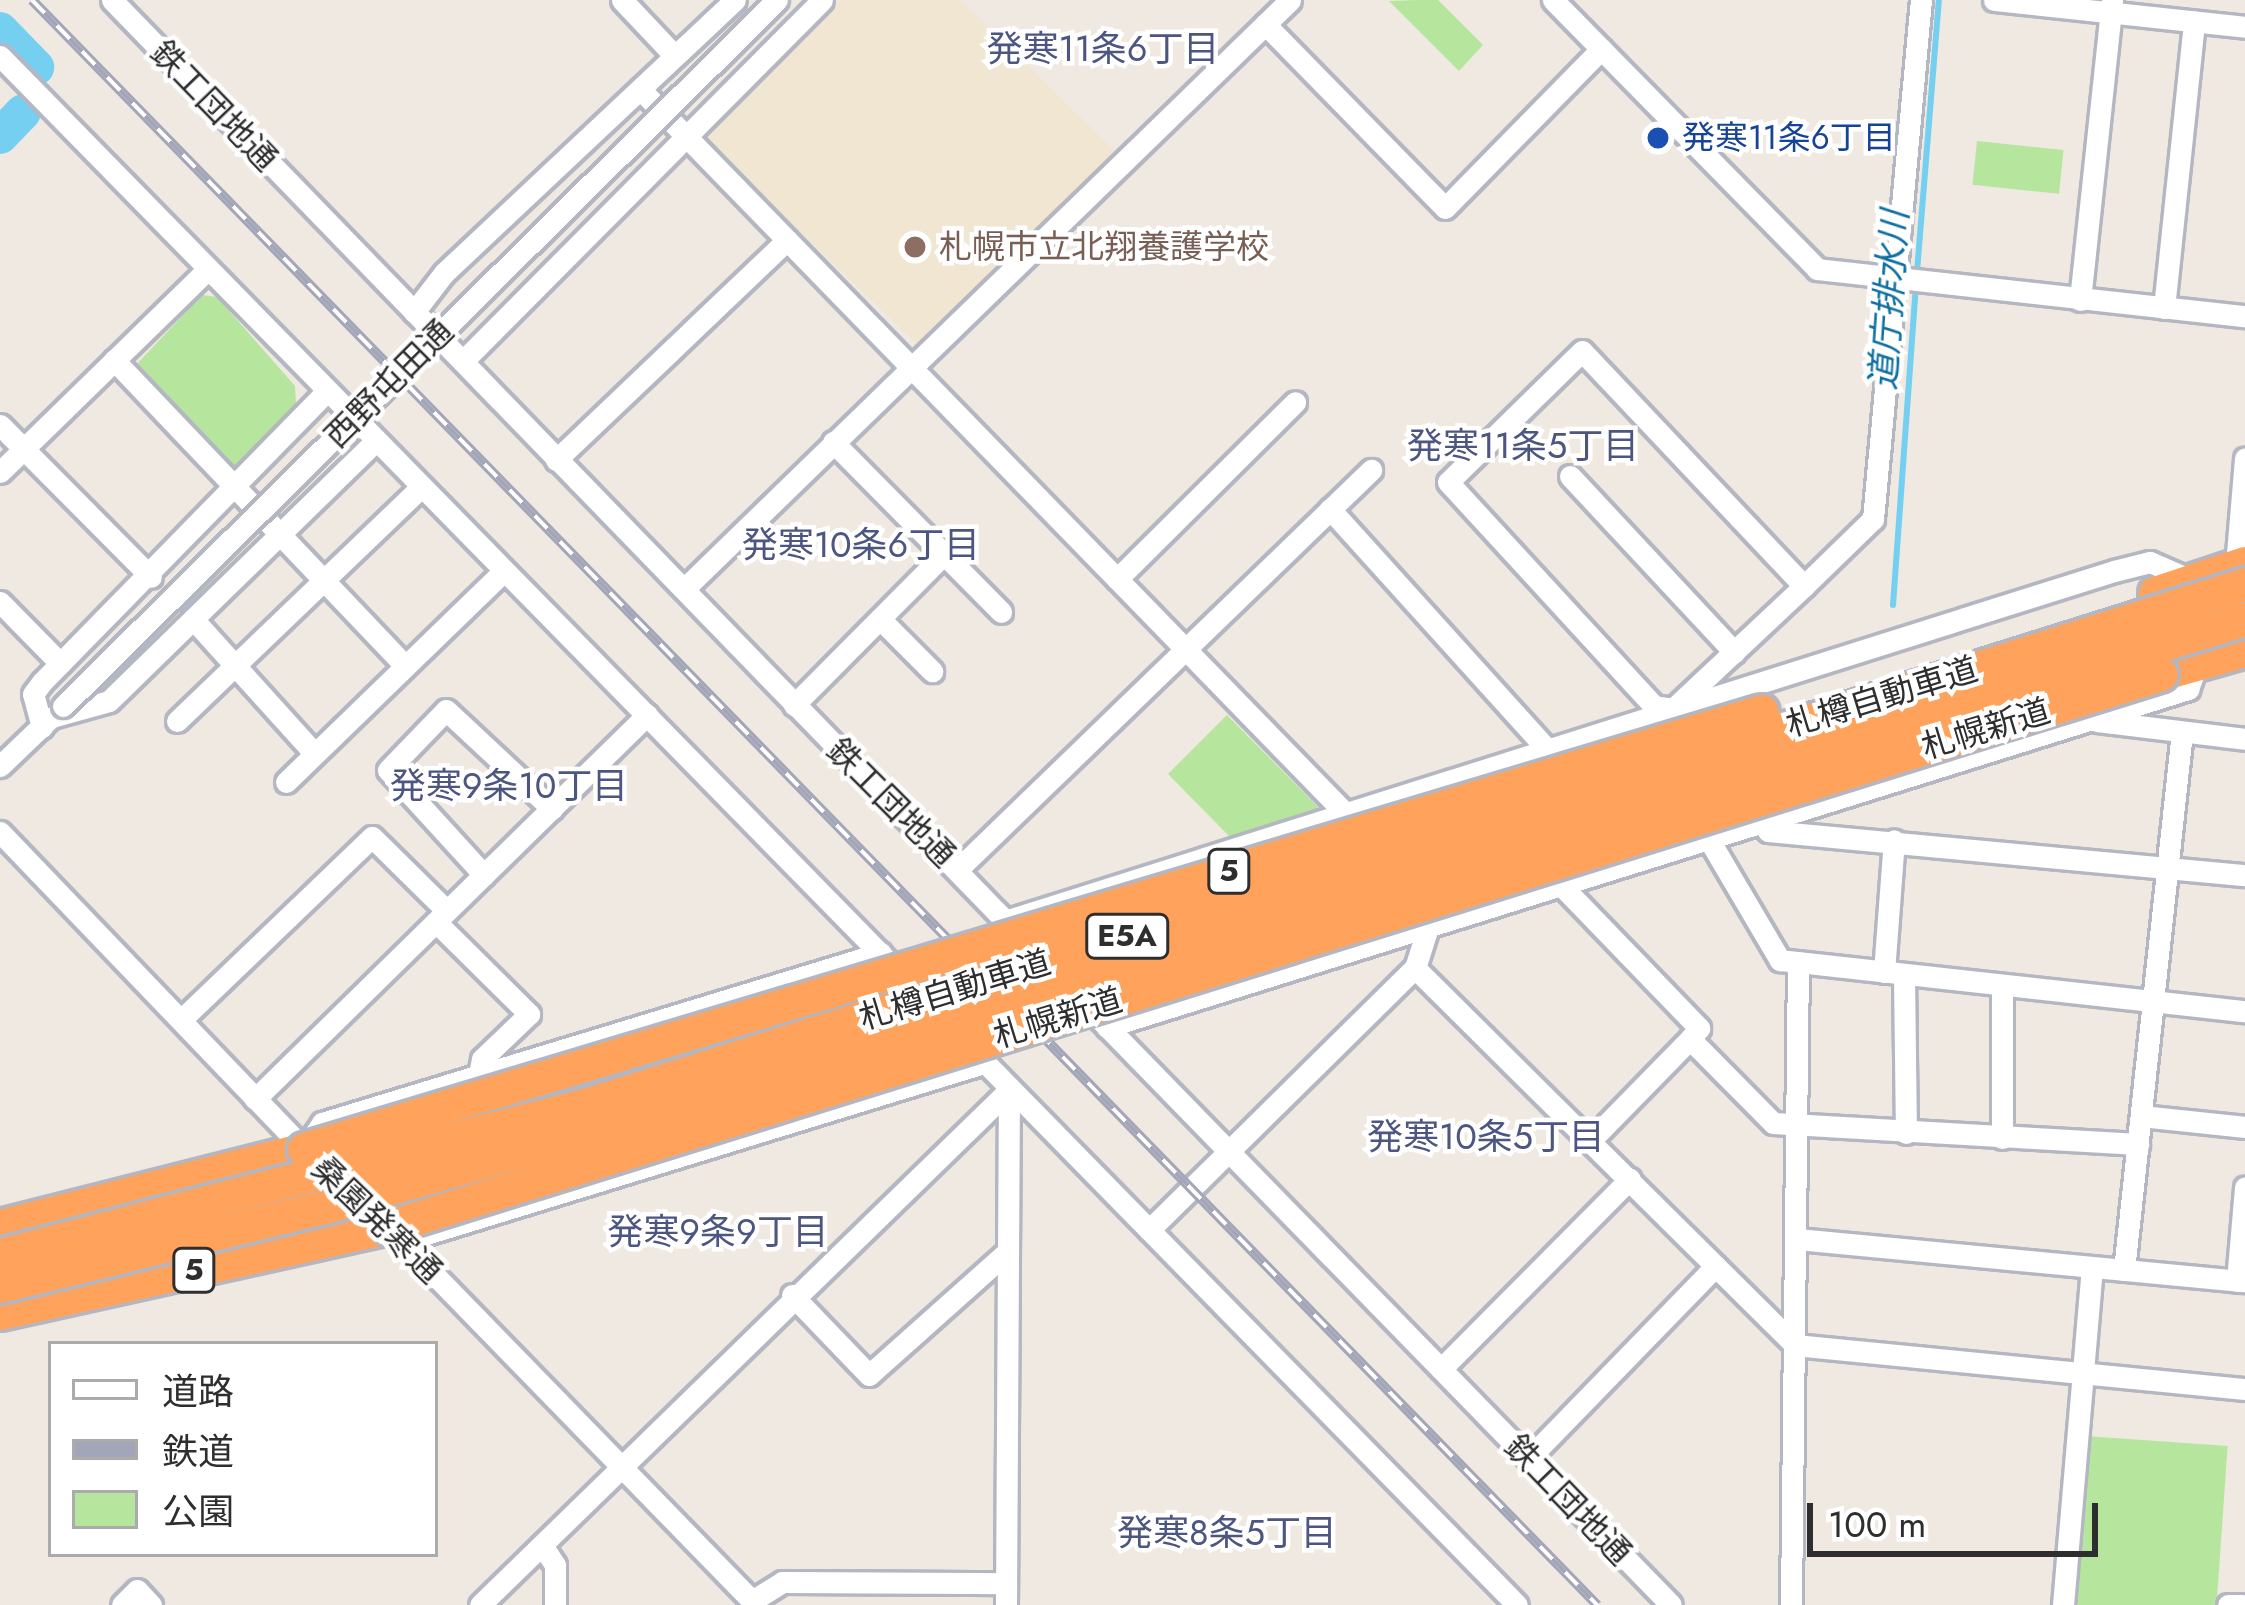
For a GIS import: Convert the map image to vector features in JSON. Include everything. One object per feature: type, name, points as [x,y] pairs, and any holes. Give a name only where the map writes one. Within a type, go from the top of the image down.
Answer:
[{"type":"highway","name":"5","points":[[0,1226],[304,1149],[2193,580],[2242,571]]},
{"type":"highway","name":"札樽自動車道","points":[[0,1256],[588,1104],[2242,571]]},
{"type":"highway","name":"札樽自動車道","points":[[0,1286],[321,1208],[594,1130],[2245,619]]},
{"type":"highway","name":"札幌新道","points":[[0,1312],[388,1226],[2245,650]]},
{"type":"street","points":[[622,0],[675,56]]},
{"type":"street","points":[[414,312],[444,273],[735,0]]},
{"type":"street","name":"西野屯田通","points":[[0,766],[777,0]]},
{"type":"street","points":[[463,361],[822,0]]},
{"type":"street","points":[[684,589],[1290,0]]},
{"type":"street","points":[[1553,0],[1817,269],[1899,282],[2245,316]]},
{"type":"street","points":[[1673,709],[1873,519],[1899,282],[1921,0]]},
{"type":"street","points":[[1994,0],[2111,6],[2245,27]]},
{"type":"street","name":"鉄工団地通","points":[[122,4],[556,460],[1671,1605]]},
{"type":"street","points":[[2080,300],[2111,6]]},
{"type":"street","points":[[2164,308],[2194,22]]},
{"type":"street","points":[[1265,24],[1444,208],[1601,49]]},
{"type":"street","points":[[0,56],[1517,1605]]},
{"type":"street","points":[[640,89],[1344,812]]},
{"type":"street","points":[[556,460],[787,240]]},
{"type":"street","points":[[0,472],[208,268]]},
{"type":"street","points":[[1673,709],[1654,706],[1448,482],[1582,351],[1804,586]]},
{"type":"street","points":[[114,361],[326,575],[404,664]]},
{"type":"street","points":[[326,392],[33,694],[52,716],[109,701],[376,441]]},
{"type":"street","points":[[1117,579],[1294,402]]},
{"type":"street","points":[[0,425],[151,577]]},
{"type":"street","points":[[833,442],[1001,612]]},
{"type":"street","points":[[2242,571],[2245,458]]},
{"type":"street","points":[[957,870],[1371,470]]},
{"type":"street","points":[[1570,476],[1726,658],[1737,689]]},
{"type":"street","points":[[177,721],[421,487]]},
{"type":"street","points":[[1330,509],[1546,748]]},
{"type":"street","points":[[794,705],[944,555]]},
{"type":"street","points":[[1005,920],[2150,562],[2193,580]]},
{"type":"street","points":[[286,782],[504,571]]},
{"type":"street","points":[[0,602],[60,663]]},
{"type":"street","points":[[193,619],[232,670],[314,753]]},
{"type":"street","points":[[880,619],[932,670]]},
{"type":"street","points":[[1107,1027],[2188,689],[2197,664]]},
{"type":"street","points":[[484,875],[388,770],[446,710],[551,808]]},
{"type":"street","points":[[255,1099],[647,715]]},
{"type":"street","points":[[2093,718],[2245,739]]},
{"type":"street","points":[[2124,1270],[2182,732]]},
{"type":"street","points":[[1763,821],[1768,831],[2245,874]]},
{"type":"street","name":"桑園発寒通","points":[[0,832],[255,1099],[388,1226],[754,1603]]},
{"type":"street","points":[[182,1019],[372,837],[529,1014],[482,1059],[479,1075]]},
{"type":"street","points":[[1708,838],[1780,960],[2245,1011]]},
{"type":"street","points":[[1894,840],[1894,973],[1906,1133]]},
{"type":"street","points":[[1559,883],[1699,1028],[1591,1140]]},
{"type":"street","points":[[1149,1229],[1415,968],[1429,924]]},
{"type":"street","points":[[304,1149],[322,1123],[881,953]]},
{"type":"street","points":[[1791,1605],[1798,962]]},
{"type":"street","points":[[1415,968],[1795,1346],[2245,1389]]},
{"type":"street","points":[[2002,985],[2002,1138]]},
{"type":"street","points":[[1690,1039],[1773,1123],[2138,1144]]},
{"type":"street","points":[[388,1226],[425,1234],[984,1063]]},
{"type":"street","points":[[754,1603],[782,1582],[1006,1594],[1009,1090]]},
{"type":"street","points":[[480,1605],[792,1295],[1009,1090]]},
{"type":"street","points":[[2140,1116],[2245,1126]]},
{"type":"street","points":[[1441,1369],[1630,1179]]},
{"type":"street","points":[[1797,1239],[2241,1281],[2245,1187]]},
{"type":"street","points":[[792,1295],[869,1375],[1008,1251]]},
{"type":"street","points":[[1528,1459],[1716,1266]]},
{"type":"street","points":[[2063,1605],[2092,1267]]},
{"type":"street","points":[[542,1545],[556,1565],[555,1605]]},
{"type":"street","points":[[122,1605],[137,1590],[151,1605]]},
{"type":"street","points":[[2228,1605],[2242,1605]]},
{"type":"shaded area","name":"札幌市立北翔養護学校","points":[[840,0],[961,0],[1115,151],[916,343],[702,137]]},
{"type":"green space","points":[[1438,0],[1483,45],[1459,71],[1389,1]]},
{"type":"green space","points":[[1977,141],[2064,150],[2059,194],[1972,185]]},
{"type":"green space","points":[[202,295],[217,297],[295,386],[296,405],[237,468],[134,367]]},
{"type":"green space","points":[[1227,715],[1321,810],[1231,838],[1168,774]]},
{"type":"green space","points":[[2085,1436],[2228,1446],[2217,1605],[2073,1605]]},
{"type":"waterway","name":"道庁排水川","points":[[1917,272],[1939,0]]},
{"type":"waterway","points":[[0,30],[36,67]]},
{"type":"waterway","points":[[0,136],[23,112]]},
{"type":"waterway","name":"道庁排水川","points":[[1893,605],[1916,285]]},
{"type":"railway","points":[[32,0],[1597,1605]]},
{"type":"place","name":"発寒11条6丁目","points":[[1658,138]]},
{"type":"place","name":"札幌市立北翔養護学校","points":[[915,247]]},
{"type":"district","name":"発寒11条6丁目","points":[[1103,49]]},
{"type":"district","name":"発寒11条5丁目","points":[[1523,446]]},
{"type":"district","name":"発寒10条6丁目","points":[[861,545]]},
{"type":"district","name":"発寒9条10丁目","points":[[509,786]]},
{"type":"district","name":"発寒10条5丁目","points":[[1486,1137]]},
{"type":"district","name":"発寒9条9丁目","points":[[718,1232]]},
{"type":"district","name":"発寒8条5丁目","points":[[1227,1533]]}]
